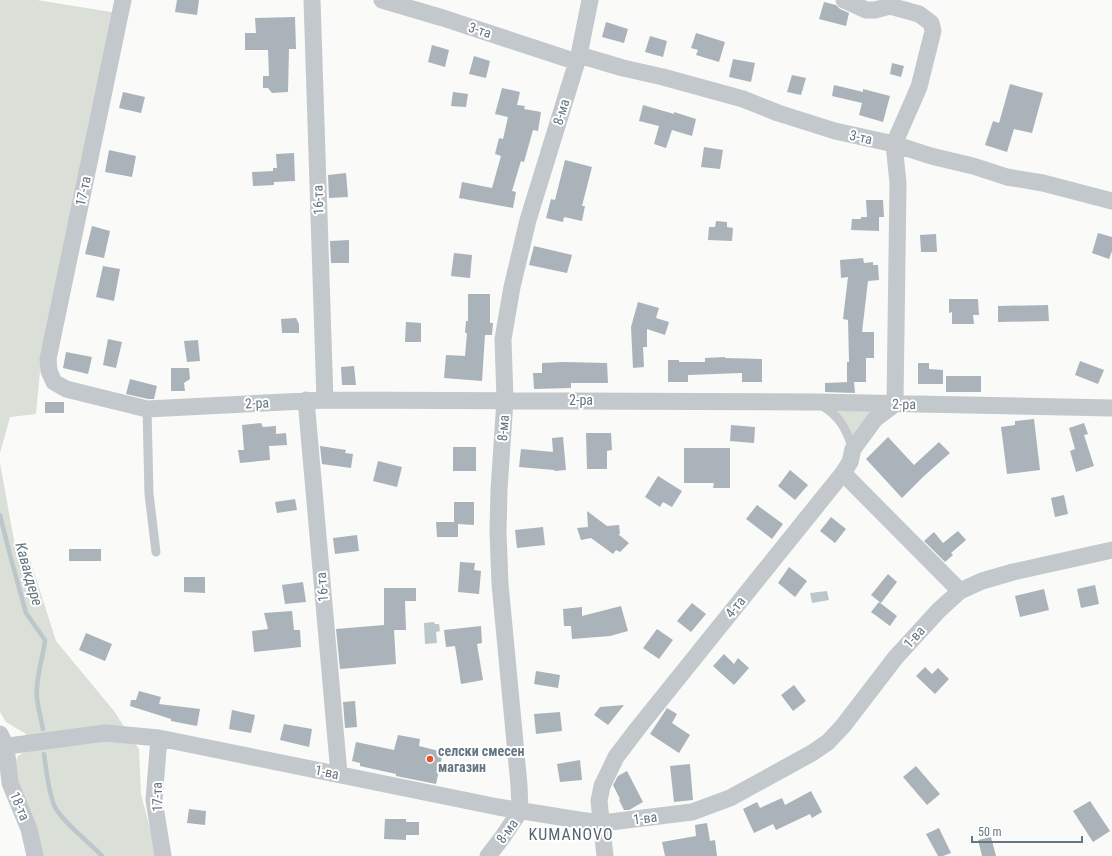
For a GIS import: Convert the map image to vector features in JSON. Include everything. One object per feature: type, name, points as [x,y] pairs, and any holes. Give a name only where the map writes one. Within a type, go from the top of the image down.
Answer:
[{"type":"street","name":"17-та","points":[[54,382],[49,372],[48,359],[123,0]]},
{"type":"street","name":"16-та","points":[[312,0],[325,400]]},
{"type":"street","name":"3-та","points":[[382,0],[578,59],[623,68],[743,99],[778,113],[834,131],[894,144],[1007,177],[1043,183],[1112,201]]},
{"type":"street","name":"8-ма","points":[[488,856],[520,812],[500,576],[498,532],[499,490],[505,400],[503,339],[512,287],[528,220],[578,59],[590,0]]},
{"type":"street","points":[[844,0],[866,10],[875,10],[890,6],[919,14],[931,23],[933,31],[919,87],[894,144],[898,183],[895,404]]},
{"type":"street","name":"2-ра","points":[[54,382],[66,389],[147,410],[306,400],[817,402],[1112,408]]},
{"type":"street","name":"16-та","points":[[306,400],[339,774]]},
{"type":"street","name":"4-та","points":[[605,856],[599,801],[602,786],[616,757],[843,473],[850,462],[853,449],[875,419],[895,404]]},
{"type":"street","points":[[843,473],[960,591]]},
{"type":"street","name":"1-ва","points":[[2,742],[105,733],[159,738],[520,812],[602,823],[692,812],[730,798],[812,754],[828,742],[843,726],[896,657],[939,610],[960,591],[982,581],[1013,572],[1112,550]]},
{"type":"street","name":"17-та","points":[[159,738],[154,800],[163,856]]},
{"type":"street","name":"18-та","points":[[2,742],[10,783],[29,829],[35,856]]},
{"type":"lane","points":[[817,402],[831,411],[843,424],[853,449]]},
{"type":"lane","points":[[147,410],[149,494],[156,552]]},
{"type":"shaded area","points":[[0,0],[37,0],[117,13],[41,361],[36,414],[10,417],[0,453]]},
{"type":"shaded area","points":[[895,404],[853,449],[831,411]]},
{"type":"shaded area","points":[[0,463],[15,546],[26,547],[56,641],[114,711],[139,749],[141,794],[157,856],[39,856],[13,768],[18,756],[27,750],[26,734],[6,722],[0,712]]},
{"type":"shaded area","points":[[827,591],[829,600],[812,603],[810,593]]},
{"type":"shaded area","points":[[434,622],[435,624],[439,624],[440,631],[436,632],[437,643],[425,644],[424,623]]},
{"type":"building","points":[[177,0],[199,0],[197,15],[175,12]]},
{"type":"building","points":[[824,2],[836,5],[840,9],[849,13],[846,26],[819,19]]},
{"type":"building","points":[[295,17],[296,49],[289,49],[288,92],[272,93],[268,88],[263,88],[263,76],[269,76],[268,50],[245,50],[245,33],[256,33],[255,18]]},
{"type":"building","points":[[606,22],[628,29],[624,43],[602,37]]},
{"type":"building","points":[[696,33],[725,42],[719,62],[696,55],[698,50],[691,48]]},
{"type":"building","points":[[650,36],[667,41],[663,57],[645,52]]},
{"type":"building","points":[[432,45],[449,50],[445,67],[428,62]]},
{"type":"building","points":[[474,56],[490,61],[486,78],[469,74]]},
{"type":"building","points":[[733,59],[755,63],[751,82],[729,77]]},
{"type":"building","points":[[892,63],[904,66],[901,77],[890,74]]},
{"type":"building","points":[[792,75],[806,78],[801,95],[787,92]]},
{"type":"building","points":[[1010,84],[1043,93],[1032,133],[1014,129],[1007,152],[985,145],[993,121],[999,123]]},
{"type":"building","points":[[834,85],[863,92],[863,89],[890,96],[883,122],[859,115],[862,103],[832,96]]},
{"type":"building","points":[[502,88],[520,92],[517,105],[525,106],[524,109],[541,112],[538,131],[533,130],[524,162],[521,161],[512,191],[516,192],[513,208],[459,198],[462,182],[492,188],[501,156],[495,154],[499,138],[503,139],[508,117],[495,114]]},
{"type":"building","points":[[123,92],[145,97],[141,113],[119,108]]},
{"type":"building","points":[[453,92],[468,94],[466,107],[451,106]]},
{"type":"building","points":[[643,105],[696,119],[692,136],[672,130],[666,148],[654,144],[659,126],[639,121]]},
{"type":"building","points":[[704,147],[723,150],[720,169],[701,167]]},
{"type":"building","points":[[109,150],[136,156],[132,177],[105,172]]},
{"type":"building","points":[[294,153],[295,181],[274,182],[274,185],[253,186],[252,172],[273,171],[273,168],[277,168],[276,154]]},
{"type":"building","points":[[565,160],[592,167],[582,206],[585,206],[582,221],[564,217],[563,222],[546,218],[551,199],[555,200]]},
{"type":"building","points":[[346,173],[348,197],[329,198],[328,175]]},
{"type":"building","points":[[866,200],[883,200],[884,217],[879,217],[879,231],[851,230],[852,219],[867,217]]},
{"type":"building","points":[[716,221],[727,222],[727,227],[733,228],[732,241],[708,240],[709,227],[715,227]]},
{"type":"building","points":[[92,226],[110,231],[104,258],[85,254]]},
{"type":"building","points":[[1098,233],[1112,237],[1112,251],[1109,259],[1092,253]]},
{"type":"building","points":[[936,234],[937,252],[921,252],[920,235]]},
{"type":"building","points":[[349,240],[349,263],[331,263],[330,241]]},
{"type":"building","points":[[534,246],[572,255],[567,273],[529,265]]},
{"type":"building","points":[[454,253],[472,255],[470,278],[451,276]]},
{"type":"building","points":[[863,258],[864,263],[873,262],[873,265],[878,265],[879,280],[868,281],[862,332],[874,332],[874,358],[866,358],[866,382],[854,382],[855,393],[825,392],[825,383],[850,382],[847,382],[847,362],[849,362],[848,320],[843,319],[848,277],[841,278],[840,260]]},
{"type":"building","points":[[103,266],[120,269],[114,301],[96,297]]},
{"type":"building","points":[[468,294],[490,294],[490,323],[493,323],[492,335],[485,335],[482,381],[444,378],[446,355],[465,356],[467,333],[465,333],[466,321],[468,321]]},
{"type":"building","points":[[949,299],[978,299],[979,315],[973,315],[974,324],[952,324],[952,312],[949,313]]},
{"type":"building","points":[[638,302],[659,308],[656,318],[669,322],[665,335],[647,329],[647,347],[643,347],[644,367],[633,368],[631,327]]},
{"type":"building","points":[[1048,305],[1049,321],[998,322],[998,306]]},
{"type":"building","points":[[296,318],[299,324],[299,333],[282,333],[281,319]]},
{"type":"building","points":[[406,322],[421,323],[421,342],[405,342]]},
{"type":"building","points":[[108,339],[122,342],[116,368],[103,365]]},
{"type":"building","points":[[198,340],[200,361],[187,362],[184,341]]},
{"type":"building","points":[[66,352],[92,357],[88,374],[63,368]]},
{"type":"building","points":[[725,357],[762,359],[762,382],[742,382],[742,373],[688,375],[688,382],[668,382],[668,360],[679,360],[679,362],[705,362],[705,358]]},
{"type":"building","points":[[1080,361],[1104,370],[1098,384],[1075,375]]},
{"type":"building","points":[[542,363],[607,363],[608,383],[571,383],[571,388],[534,389],[533,373],[542,373]]},
{"type":"building","points":[[918,363],[929,363],[929,369],[943,370],[943,384],[918,384]]},
{"type":"building","points":[[354,366],[356,385],[342,385],[341,367]]},
{"type":"building","points":[[171,368],[189,368],[190,379],[184,383],[185,391],[171,391]]},
{"type":"building","points":[[946,376],[981,376],[981,392],[946,392]]},
{"type":"building","points":[[130,379],[157,386],[154,399],[126,394]]},
{"type":"building","points":[[45,402],[64,402],[64,413],[45,413]]},
{"type":"building","points":[[1034,419],[1040,470],[1007,474],[1001,427],[1015,425],[1015,421]]},
{"type":"building","points":[[261,423],[263,427],[276,426],[276,434],[286,433],[287,445],[269,446],[270,460],[240,463],[238,450],[244,450],[242,425]]},
{"type":"building","points":[[1084,423],[1088,434],[1084,435],[1094,466],[1076,472],[1070,451],[1075,449],[1069,428]]},
{"type":"building","points":[[731,425],[755,427],[754,443],[730,441]]},
{"type":"building","points":[[586,433],[611,433],[612,450],[607,451],[607,469],[587,469]]},
{"type":"building","points":[[563,437],[566,470],[555,471],[519,467],[521,449],[553,452],[552,438]]},
{"type":"building","points":[[888,437],[914,465],[939,442],[950,453],[902,498],[866,459]]},
{"type":"building","points":[[320,446],[346,450],[345,453],[353,454],[351,468],[322,464]]},
{"type":"building","points":[[453,447],[476,447],[476,471],[453,471]]},
{"type":"building","points":[[684,448],[730,448],[730,488],[713,488],[714,483],[684,483]]},
{"type":"building","points":[[378,461],[402,467],[397,487],[373,481]]},
{"type":"building","points":[[790,470],[808,485],[795,500],[778,486]]},
{"type":"building","points":[[658,476],[682,491],[672,507],[663,502],[660,507],[645,497]]},
{"type":"building","points":[[1064,495],[1068,514],[1055,517],[1051,498]]},
{"type":"building","points":[[295,499],[297,510],[277,513],[275,502]]},
{"type":"building","points":[[454,502],[474,502],[474,525],[458,524],[458,537],[437,537],[436,522],[454,522]]},
{"type":"building","points":[[757,505],[783,524],[772,539],[746,519]]},
{"type":"building","points":[[587,511],[607,526],[619,525],[620,534],[618,534],[629,543],[620,552],[616,550],[613,554],[591,538],[581,540],[577,528],[588,527]]},
{"type":"building","points":[[831,517],[846,529],[835,543],[820,531]]},
{"type":"building","points":[[543,527],[545,545],[517,548],[515,530]]},
{"type":"building","points":[[958,531],[966,540],[951,553],[953,555],[945,562],[924,541],[934,532],[943,543]]},
{"type":"building","points":[[357,535],[359,551],[335,554],[333,538]]},
{"type":"building","points":[[69,549],[101,549],[101,561],[69,561]]},
{"type":"building","points":[[460,562],[475,563],[474,570],[481,571],[479,594],[458,592]]},
{"type":"building","points":[[789,567],[807,581],[795,597],[778,583]]},
{"type":"building","points":[[888,574],[897,582],[881,603],[871,595]]},
{"type":"building","points":[[184,577],[205,577],[205,593],[184,592]]},
{"type":"building","points":[[303,582],[306,602],[285,604],[282,585]]},
{"type":"building","points":[[1095,585],[1099,604],[1081,608],[1077,589]]},
{"type":"building","points":[[384,588],[416,588],[416,601],[405,601],[406,630],[394,630],[396,664],[340,669],[336,629],[384,625]]},
{"type":"building","points":[[1044,589],[1049,610],[1020,617],[1015,596]]},
{"type":"building","points":[[879,602],[897,616],[890,626],[871,612]]},
{"type":"building","points":[[692,603],[706,614],[691,632],[677,621]]},
{"type":"building","points":[[621,606],[628,631],[610,636],[572,639],[571,626],[564,626],[563,609],[582,607],[582,616]]},
{"type":"building","points":[[292,611],[294,630],[300,630],[301,647],[254,652],[252,631],[268,629],[264,613]]},
{"type":"building","points":[[481,626],[482,643],[477,644],[483,680],[461,684],[455,646],[446,647],[444,630]]},
{"type":"building","points":[[657,629],[673,640],[659,659],[643,648]]},
{"type":"building","points":[[86,633],[112,644],[105,661],[79,650]]},
{"type":"building","points":[[724,654],[734,664],[738,658],[749,668],[734,685],[713,666]]},
{"type":"building","points":[[925,667],[932,674],[938,668],[949,679],[935,694],[916,676]]},
{"type":"building","points":[[536,671],[560,675],[558,688],[534,684]]},
{"type":"building","points":[[794,685],[806,701],[793,711],[781,695]]},
{"type":"building","points":[[139,691],[161,697],[159,704],[200,709],[197,726],[171,721],[171,719],[130,706],[131,700],[136,700]]},
{"type":"building","points":[[355,701],[357,727],[345,728],[343,702]]},
{"type":"building","points":[[624,705],[608,725],[594,715],[600,707]]},
{"type":"building","points":[[667,708],[677,714],[672,723],[690,735],[679,753],[650,734]]},
{"type":"building","points":[[232,710],[255,715],[251,733],[229,729]]},
{"type":"building","points":[[560,712],[562,731],[536,734],[534,714]]},
{"type":"building","points":[[284,724],[312,729],[309,747],[280,740]]},
{"type":"building","points":[[398,735],[420,739],[419,746],[443,752],[436,784],[396,776],[396,774],[360,766],[360,763],[352,761],[356,742],[394,750]]},
{"type":"building","points":[[580,760],[582,780],[560,782],[557,764]]},
{"type":"building","points":[[690,764],[693,800],[674,802],[670,766]]},
{"type":"building","points":[[916,766],[940,794],[927,805],[903,777]]},
{"type":"building","points":[[627,771],[643,802],[629,810],[624,810],[613,785],[618,776]]},
{"type":"building","points":[[811,791],[822,812],[812,818],[810,814],[776,830],[773,824],[754,833],[743,809],[757,802],[760,808],[782,798],[785,805]]},
{"type":"building","points":[[1090,801],[1110,831],[1093,842],[1073,811]]},
{"type":"building","points":[[189,809],[206,811],[205,825],[187,823]]},
{"type":"building","points":[[385,819],[406,819],[406,822],[419,822],[419,835],[406,835],[406,840],[384,839]]},
{"type":"building","points":[[707,823],[710,841],[715,840],[717,856],[665,856],[662,842],[696,836],[695,825]]},
{"type":"building","points":[[939,828],[951,853],[943,856],[938,856],[926,834]]},
{"type":"building","points":[[991,837],[996,856],[982,856],[978,840]]},
{"type":"waterway","name":"Кавакдере","points":[[0,515],[26,613],[45,640],[38,676],[37,691],[38,706],[43,729]]},
{"type":"waterway","name":"Кавакдере","points":[[44,754],[50,790],[56,809],[72,828],[102,856]]},
{"type":"place","name":"селски смесен магазин","points":[[430,759]]},
{"type":"district","name":"KUMANOVO","points":[[571,834]]}]
